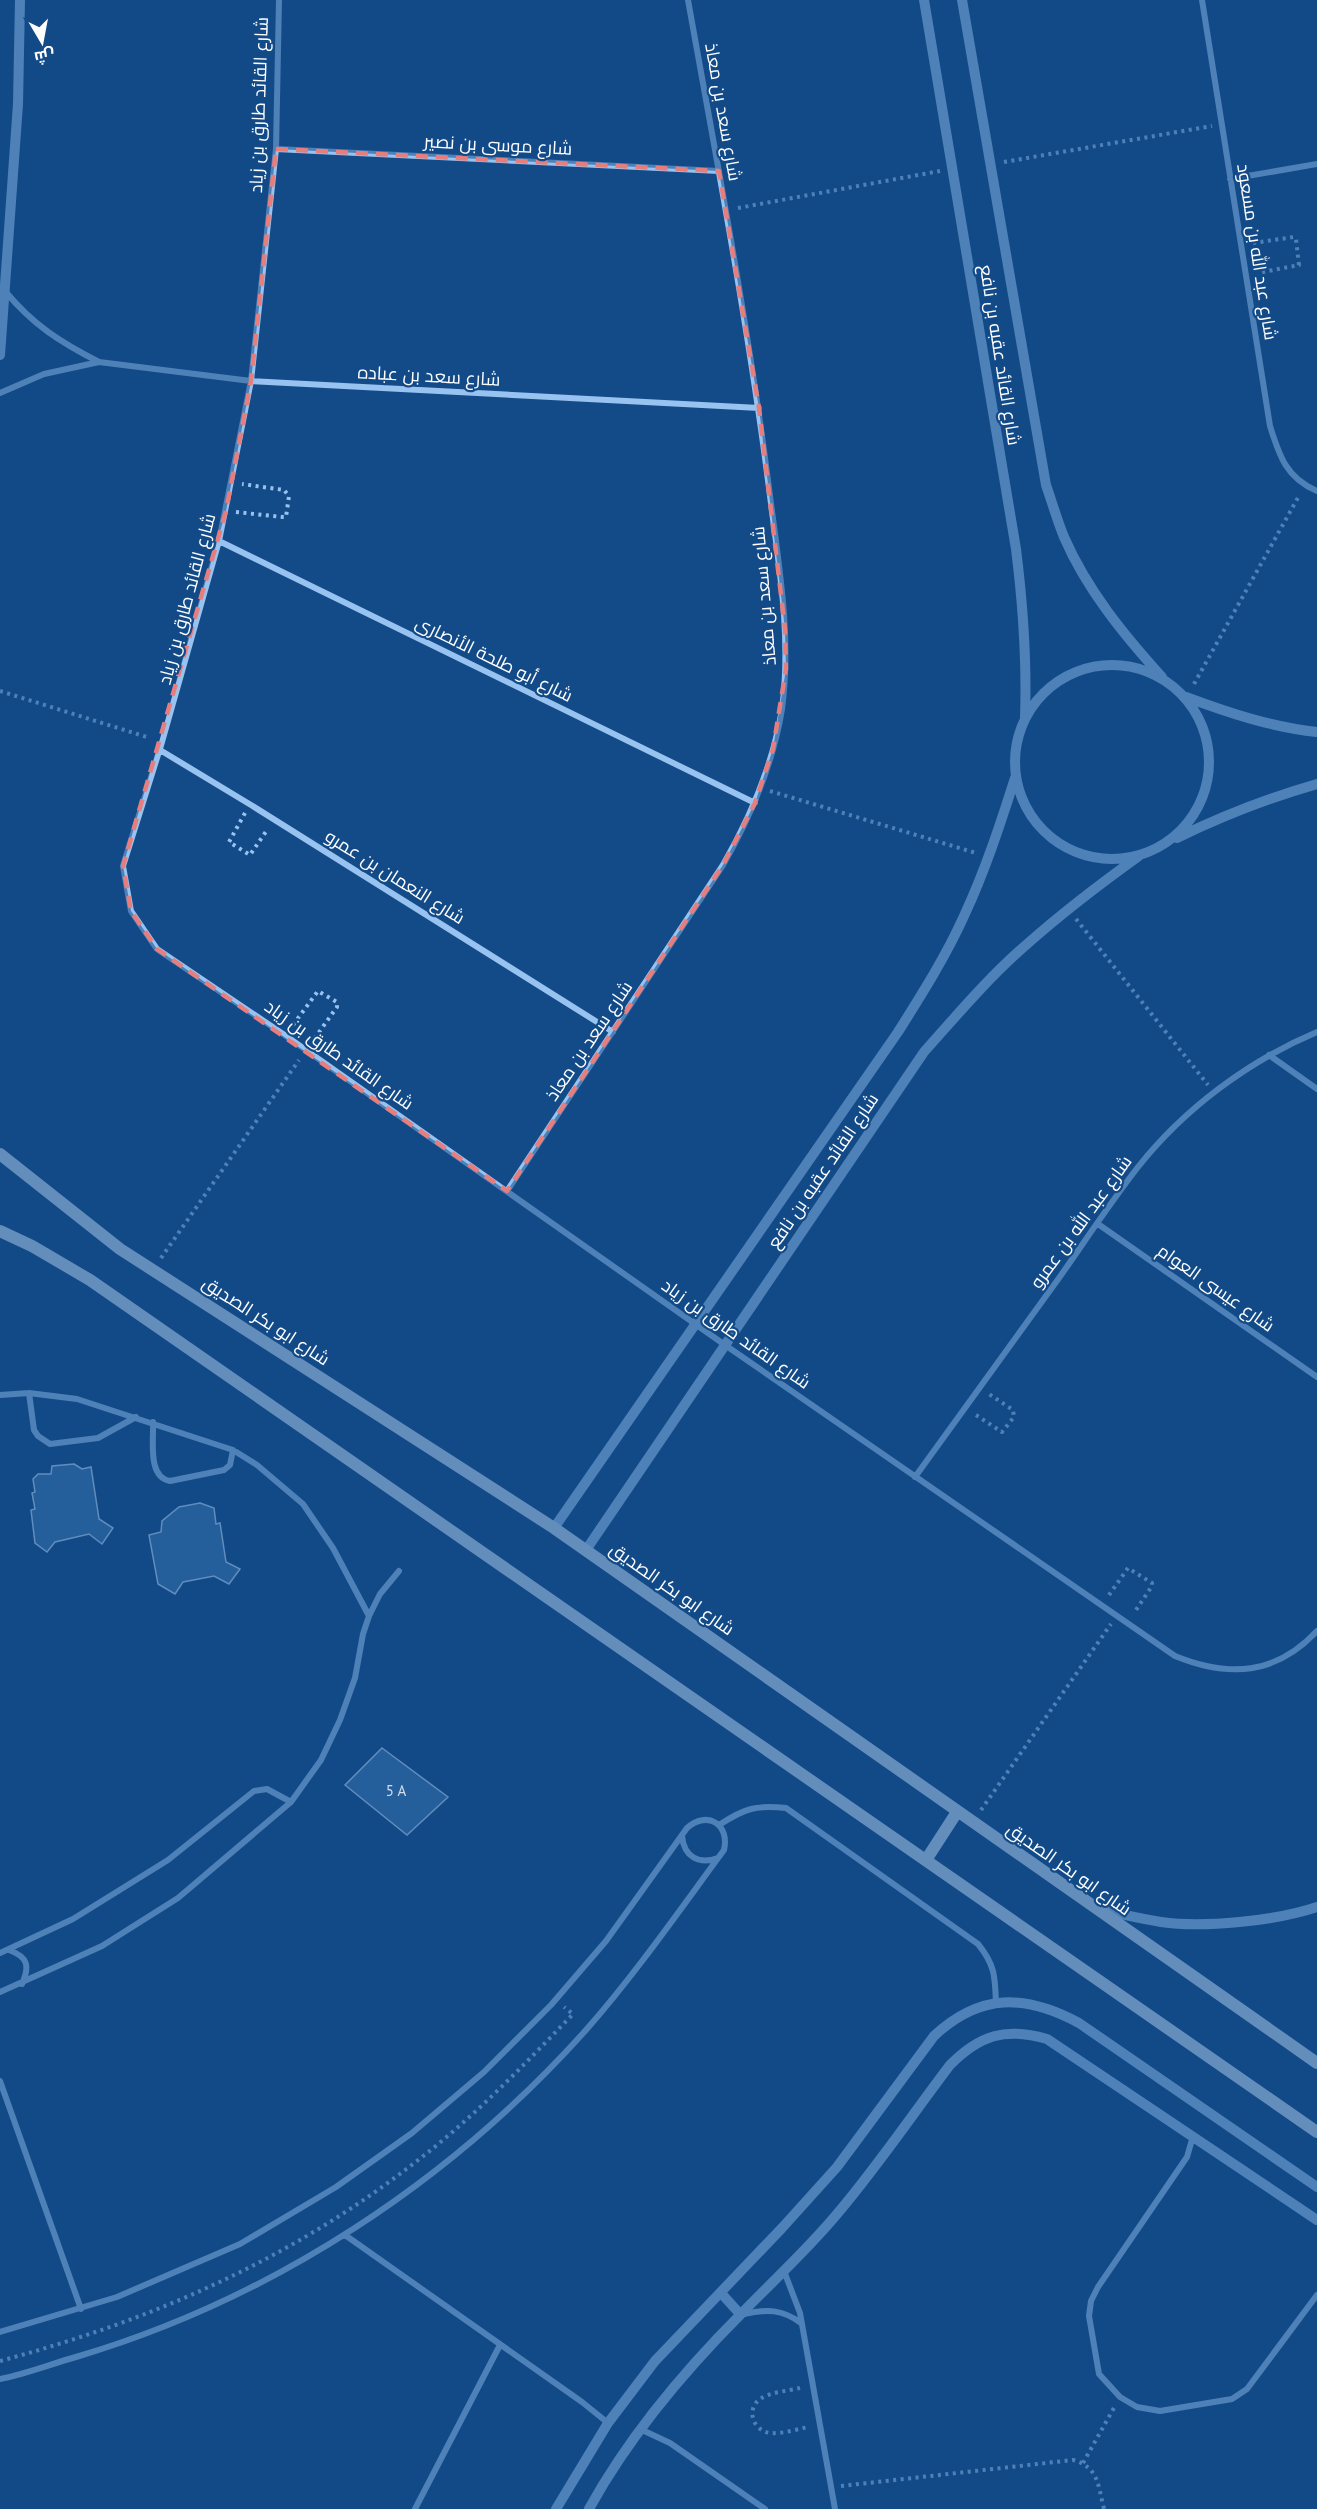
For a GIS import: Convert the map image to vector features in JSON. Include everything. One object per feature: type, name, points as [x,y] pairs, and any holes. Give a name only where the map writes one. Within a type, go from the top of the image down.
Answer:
[{"type":"main road","name":"شارع ابو بكر الصديق","points":[[0,1154],[120,1249],[554,1528],[1317,2063]]},
{"type":"main road","points":[[0,1231],[32,1246],[90,1280],[1317,2132]]},
{"type":"main road","points":[[926,1860],[957,1812]]},
{"type":"street","points":[[0,355],[18,104],[20,0]]},
{"type":"street","name":"شارع القائد طارق بن زياد","points":[[279,0],[276,149],[251,381],[219,541],[160,750],[123,866],[131,911],[158,949],[1175,1656],[1201,1666],[1228,1671],[1256,1668],[1282,1659],[1305,1644],[1317,1632]]},
{"type":"street","name":"شارع سعد بن معاذ","points":[[507,1191],[723,865],[761,788],[782,710],[786,659],[781,588],[759,408],[688,0]]},
{"type":"street","name":"شارع القائد عقبه بن نافع","points":[[924,0],[1017,549],[1027,661],[1025,717]]},
{"type":"street","name":"شارع القائد عقبه بن نافع","points":[[962,0],[1046,485],[1064,538],[1092,589],[1126,637],[1162,677]]},
{"type":"street","name":"شارع عبد الله بن مسعود","points":[[1202,0],[1270,426],[1280,459],[1305,486],[1317,491]]},
{"type":"street","name":"شارع موسى بن نصير","points":[[276,149],[719,171]]},
{"type":"street","points":[[1230,179],[1317,164]]},
{"type":"street","name":"شارع سعد بن عباده","points":[[4,291],[24,314],[46,333],[99,363]]},
{"type":"street","name":"شارع سعد بن عباده","points":[[0,393],[44,374],[99,363],[251,381],[759,408]]},
{"type":"street","name":"شارع أبو طلحة الأنصارى","points":[[219,541],[755,803]]},
{"type":"street","points":[[1168,842],[1192,819],[1206,789],[1208,779],[1210,757],[1203,725],[1186,697],[1162,677],[1132,666],[1101,665],[1070,673],[1044,691],[1025,717],[1015,747],[1015,778],[1026,809],[1046,834],[1074,852],[1106,859],[1138,856],[1168,842],[1221,816],[1276,795],[1317,784]]},
{"type":"street","points":[[1186,697],[1234,715],[1284,728],[1317,732]]},
{"type":"street","name":"شارع النعمان بن عمرو","points":[[160,750],[251,804],[614,1032]]},
{"type":"street","name":"شارع القائد عقبه بن نافع","points":[[554,1528],[898,1032],[933,976],[964,917],[990,857],[1015,778]]},
{"type":"street","name":"شارع القائد عقبه بن نافع","points":[[586,1550],[924,1052],[972,997],[1024,946],[1138,856]]},
{"type":"street","name":"شارع عبد الله بن عمرو","points":[[915,1477],[1146,1157],[1187,1115],[1214,1092],[1269,1056],[1317,1032]]},
{"type":"street","points":[[1269,1056],[1317,1089]]},
{"type":"street","name":"شارع عيسى العوام","points":[[1098,1224],[1317,1377]]},
{"type":"street","points":[[0,1395],[29,1393],[77,1399],[233,1450],[257,1465],[303,1504],[333,1548],[369,1616]]},
{"type":"street","points":[[29,1393],[34,1430],[38,1436],[50,1444],[98,1438],[136,1417]]},
{"type":"street","points":[[153,1422],[155,1470],[164,1480],[170,1481],[224,1470],[230,1465],[233,1450]]},
{"type":"street","points":[[2,1990],[21,1984],[102,1946],[178,1898],[291,1802],[321,1760],[340,1720],[355,1678],[363,1634],[369,1616],[380,1594],[399,1571]]},
{"type":"street","points":[[0,1953],[73,1919],[168,1860],[254,1791],[267,1789],[291,1802]]},
{"type":"street","points":[[719,1825],[741,1810],[763,1806],[786,1808],[978,1944],[988,1956],[995,1971],[996,2003]]},
{"type":"street","points":[[0,2332],[117,2297],[240,2244],[336,2187],[412,2133],[484,2072],[551,2005],[606,1941],[693,1822],[702,1819],[711,1820],[724,1832],[726,1841],[724,1850],[637,1969],[585,2031],[512,2106],[432,2174],[345,2235],[238,2295],[136,2338],[0,2379]]},
{"type":"street","points":[[682,1836],[683,1846],[688,1855],[698,1861],[708,1862],[718,1858]]},
{"type":"street","points":[[1095,1909],[1163,1922],[1233,1923],[1302,1912],[1317,1907]]},
{"type":"street","points":[[9,1950],[19,1954],[26,1963],[26,1973],[21,1984]]},
{"type":"street","points":[[556,2509],[608,2423],[655,2361],[837,2167],[934,2036],[951,2020],[973,2009],[996,2003],[1025,2003],[1053,2009],[1079,2023],[1317,2187]]},
{"type":"street","points":[[589,2509],[602,2485],[640,2429],[674,2388],[740,2314],[837,2214],[950,2065],[965,2050],[983,2039],[1004,2033],[1026,2033],[1047,2039],[1317,2220]]},
{"type":"street","points":[[0,2081],[81,2309]]},
{"type":"street","points":[[1193,2136],[1187,2157],[1091,2301],[1089,2316],[1100,2374],[1120,2397],[1137,2407],[1160,2411],[1232,2399],[1247,2388],[1317,2295]]},
{"type":"street","points":[[345,2235],[582,2402],[608,2423]]},
{"type":"street","points":[[784,2271],[802,2324],[835,2509]]},
{"type":"street","points":[[721,2293],[740,2314]]},
{"type":"street","points":[[740,2314],[777,2310],[791,2315],[802,2324]]},
{"type":"street","points":[[415,2509],[500,2345]]},
{"type":"street","points":[[640,2429],[670,2443],[765,2509]]},
{"type":"path","points":[[991,165],[1222,124]]},
{"type":"path","points":[[725,210],[952,169]]},
{"type":"path","points":[[1241,245],[1294,237],[1300,263],[1246,275]]},
{"type":"path","points":[[226,511],[282,518],[286,517],[287,513],[288,496],[284,490],[232,483]]},
{"type":"path","points":[[1186,697],[1305,486]]},
{"type":"path","points":[[0,691],[162,742]]},
{"type":"path","points":[[761,788],[990,857]]},
{"type":"path","points":[[251,804],[230,837],[231,845],[250,855],[274,819]]},
{"type":"path","points":[[1068,909],[1214,1092]]},
{"type":"path","points":[[154,1270],[337,1007],[337,1002],[318,991],[286,1036]]},
{"type":"path","points":[[965,1408],[1000,1432],[1004,1431],[1015,1413],[980,1387]]},
{"type":"path","points":[[1101,1606],[1128,1568],[1152,1583],[1126,1623]]},
{"type":"path","points":[[972,1823],[1117,1616]]},
{"type":"path","points":[[813,2385],[758,2400],[753,2408],[752,2418],[756,2426],[772,2433],[820,2425]]},
{"type":"path","points":[[1083,2463],[1120,2397]]},
{"type":"path","points":[[831,2487],[1073,2460],[1083,2463],[1095,2475],[1104,2509]]},
{"type":"highlighted area","points":[[276,149],[719,171],[759,408],[785,629],[786,669],[773,749],[755,803],[723,865],[507,1191],[157,949],[131,911],[123,866],[226,511],[251,381]]},
{"type":"building","points":[[74,1464],[82,1469],[91,1467],[99,1519],[113,1528],[102,1544],[89,1534],[55,1542],[47,1552],[35,1543],[31,1510],[35,1509],[32,1493],[35,1492],[33,1479],[38,1474],[51,1474],[52,1466]]},
{"type":"building","points":[[200,1503],[214,1508],[216,1524],[220,1523],[226,1562],[240,1569],[229,1584],[214,1576],[183,1582],[175,1594],[158,1584],[149,1535],[161,1532],[162,1521],[179,1507]]},
{"type":"building","points":[[382,1748],[448,1797],[407,1835],[345,1785]]}]
